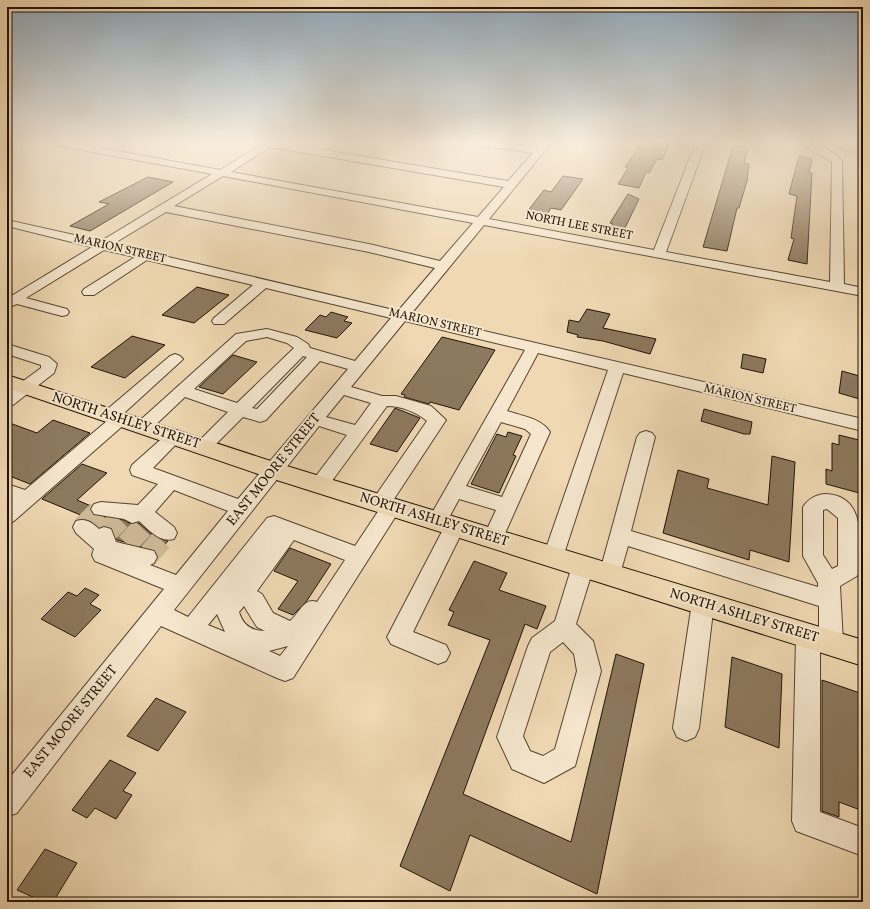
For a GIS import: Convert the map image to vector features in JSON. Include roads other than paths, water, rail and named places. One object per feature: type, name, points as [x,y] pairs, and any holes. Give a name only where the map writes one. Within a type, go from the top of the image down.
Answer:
[{"type":"main road","name":"NORTH ASHLEY STREET","points":[[16,384],[272,470],[863,653]]},
{"type":"street","points":[[10,300],[203,184]]},
{"type":"street","name":"NORTH LEE STREET","points":[[284,184],[863,292]]},
{"type":"street","points":[[659,254],[686,184]]},
{"type":"street","points":[[837,184],[837,288]]},
{"type":"street","name":"EAST MOORE STREET","points":[[7,803],[272,470],[341,390],[512,185]]},
{"type":"street","points":[[165,208],[369,248],[444,266]]},
{"type":"street","name":"MARION STREET","points":[[7,222],[863,425]]},
{"type":"street","points":[[89,292],[146,255]]},
{"type":"street","points":[[219,321],[264,283]]},
{"type":"street","points":[[10,300],[62,312]]},
{"type":"street","points":[[143,427],[241,337],[267,333],[292,340],[303,346],[204,447]]},
{"type":"street","points":[[438,653],[399,637],[446,523],[454,490],[534,347]]},
{"type":"street","points":[[7,349],[44,360],[49,364],[48,370],[16,384],[7,401]]},
{"type":"street","points":[[300,350],[360,367]]},
{"type":"street","points":[[182,391],[260,416],[317,355]]},
{"type":"street","points":[[7,516],[115,417],[175,359]]},
{"type":"street","points":[[553,557],[617,367]]},
{"type":"street","points":[[158,614],[285,670],[354,554],[386,505],[437,420],[425,410],[396,401],[382,401],[341,390]]},
{"type":"street","points":[[319,484],[382,401]]},
{"type":"street","points":[[493,538],[540,432],[532,425],[496,414]]},
{"type":"street","points":[[316,419],[358,432]]},
{"type":"street","points":[[174,437],[139,470],[242,508]]},
{"type":"street","points":[[610,575],[646,437]]},
{"type":"street","points":[[112,513],[153,525],[171,482]]},
{"type":"street","points":[[454,490],[507,506]]},
{"type":"street","points":[[7,491],[27,499]]},
{"type":"street","points":[[192,629],[274,524],[354,554]]},
{"type":"street","points":[[290,530],[243,594],[233,602],[228,612],[233,627],[242,636],[254,642],[275,641],[302,625],[354,554]]},
{"type":"street","points":[[620,536],[829,591],[819,639],[806,822],[863,842]]},
{"type":"street","points":[[113,543],[180,586]]},
{"type":"street","points":[[564,627],[585,649],[589,671],[566,757],[544,770],[521,760],[510,737],[540,646],[564,627],[583,566]]},
{"type":"street","points":[[686,728],[703,603]]},
{"type":"tunnel","points":[[83,527],[101,509]]},
{"type":"tunnel","points":[[104,535],[122,517]]},
{"type":"tunnel","points":[[127,544],[145,525]]},
{"type":"tunnel","points":[[147,557],[167,533]]}]
